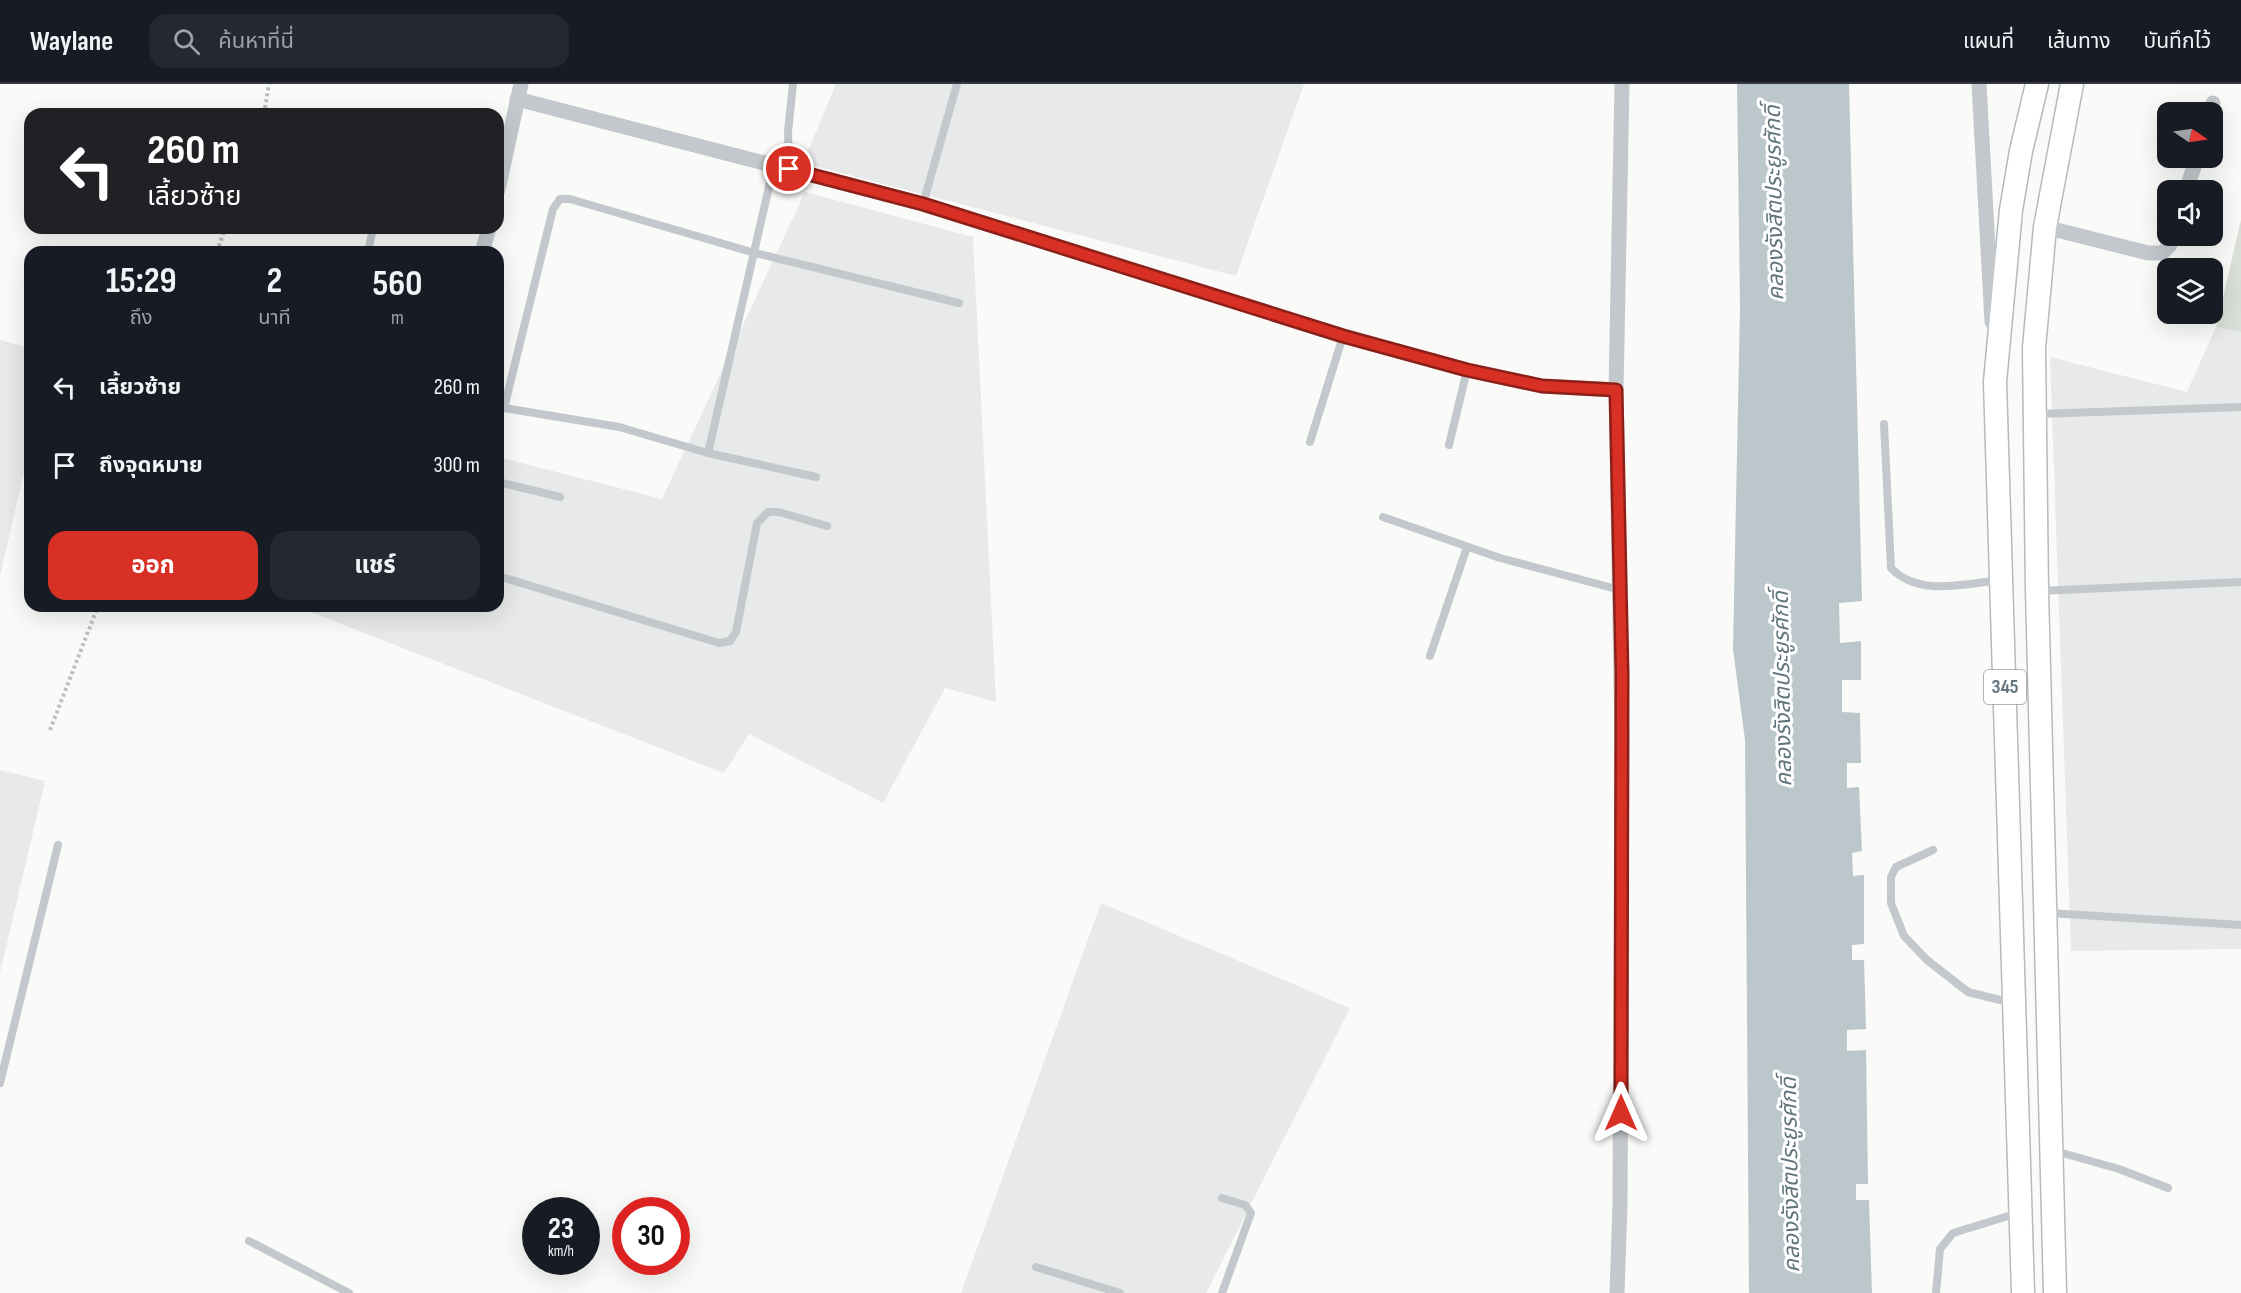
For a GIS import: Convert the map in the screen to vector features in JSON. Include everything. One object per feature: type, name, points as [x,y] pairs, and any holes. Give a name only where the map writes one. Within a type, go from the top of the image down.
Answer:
[{"type":"main road","name":"345","points":[[2023,1293],[1995,382],[2011,210],[2021,151],[2037,84]]},
{"type":"main road","name":"345","points":[[2055,1293],[2033,414],[2034,348],[2045,227],[2072,84]]},
{"type":"street","points":[[1617,1293],[1621,1169],[1620,590],[1616,390],[1622,84]]},
{"type":"street","points":[[1979,84],[1995,382]]},
{"type":"street","points":[[504,162],[519,91],[774,165],[923,204],[1343,336],[1467,370],[1542,386],[1616,390]]},
{"type":"street","points":[[2045,227],[2148,253],[2162,253],[2169,246]]},
{"type":"lane","points":[[789,169],[788,132],[792,84]]},
{"type":"lane","points":[[923,204],[957,84]]},
{"type":"lane","points":[[708,453],[774,165]]},
{"type":"lane","points":[[504,396],[554,209],[560,199],[570,198],[755,253],[959,303]]},
{"type":"lane","points":[[1310,442],[1343,336]]},
{"type":"lane","points":[[1449,445],[1467,370]]},
{"type":"lane","points":[[2033,414],[2241,407]]},
{"type":"lane","points":[[504,408],[619,427],[708,453],[816,477]]},
{"type":"lane","points":[[1884,424],[1891,568],[1901,579],[1922,587],[2002,580]]},
{"type":"lane","points":[[504,483],[560,497]]},
{"type":"lane","points":[[504,578],[719,643],[730,641],[736,632],[757,523],[768,512],[779,512],[827,526]]},
{"type":"lane","points":[[1383,517],[1467,547],[1620,590]]},
{"type":"lane","points":[[1430,656],[1467,547]]},
{"type":"lane","points":[[2037,591],[2241,582]]},
{"type":"lane","points":[[0,1083],[58,845]]},
{"type":"lane","points":[[1933,849],[1896,867],[1891,877],[1891,903],[1904,936],[1927,960],[1968,992],[2013,1003]]},
{"type":"lane","points":[[2044,913],[2241,925]]},
{"type":"lane","points":[[2051,1149],[2119,1169],[2168,1188]]},
{"type":"lane","points":[[1222,1198],[1245,1205],[1251,1213],[1222,1293]]},
{"type":"lane","points":[[1936,1293],[1940,1249],[1953,1233],[2020,1213]]},
{"type":"lane","points":[[249,1241],[349,1293]]},
{"type":"lane","points":[[1036,1267],[1120,1293]]},
{"type":"path","points":[[265,108],[269,84]]},
{"type":"path","points":[[50,730],[96,612]]},
{"type":"shaded area","points":[[836,84],[1304,84],[1236,276],[803,163]]},
{"type":"shaded area","points":[[805,192],[973,237],[996,702],[945,688],[883,803],[749,734],[724,773],[310,612],[504,612],[504,459],[662,499]]},
{"type":"shaded area","points":[[2241,220],[2241,332],[2216,327],[2217,324],[2223,324],[2223,297]]},
{"type":"shaded area","points":[[2216,327],[2241,332],[2241,949],[2071,951],[2050,357],[2187,392]]},
{"type":"shaded area","points":[[0,340],[24,346],[24,472],[0,576]]},
{"type":"shaded area","points":[[0,770],[45,781],[0,973]]},
{"type":"shaded area","points":[[1101,903],[1350,1008],[1206,1293],[961,1293]]},
{"type":"water","name":"คลองรังสิตประยูรศักดิ์","points":[[1737,84],[1849,84],[1862,601],[1839,603],[1840,643],[1861,641],[1861,680],[1842,680],[1842,712],[1860,713],[1861,763],[1847,763],[1847,788],[1859,787],[1862,851],[1852,853],[1853,876],[1864,875],[1864,944],[1852,945],[1852,960],[1864,960],[1866,1029],[1847,1030],[1847,1051],[1866,1050],[1868,1184],[1856,1184],[1856,1200],[1869,1200],[1872,1293],[1749,1293],[1745,740],[1733,649],[1740,307]]},
{"type":"route","points":[[789,169],[923,204],[1343,336],[1467,370],[1542,386],[1616,390],[1622,673],[1621,1113]]}]
